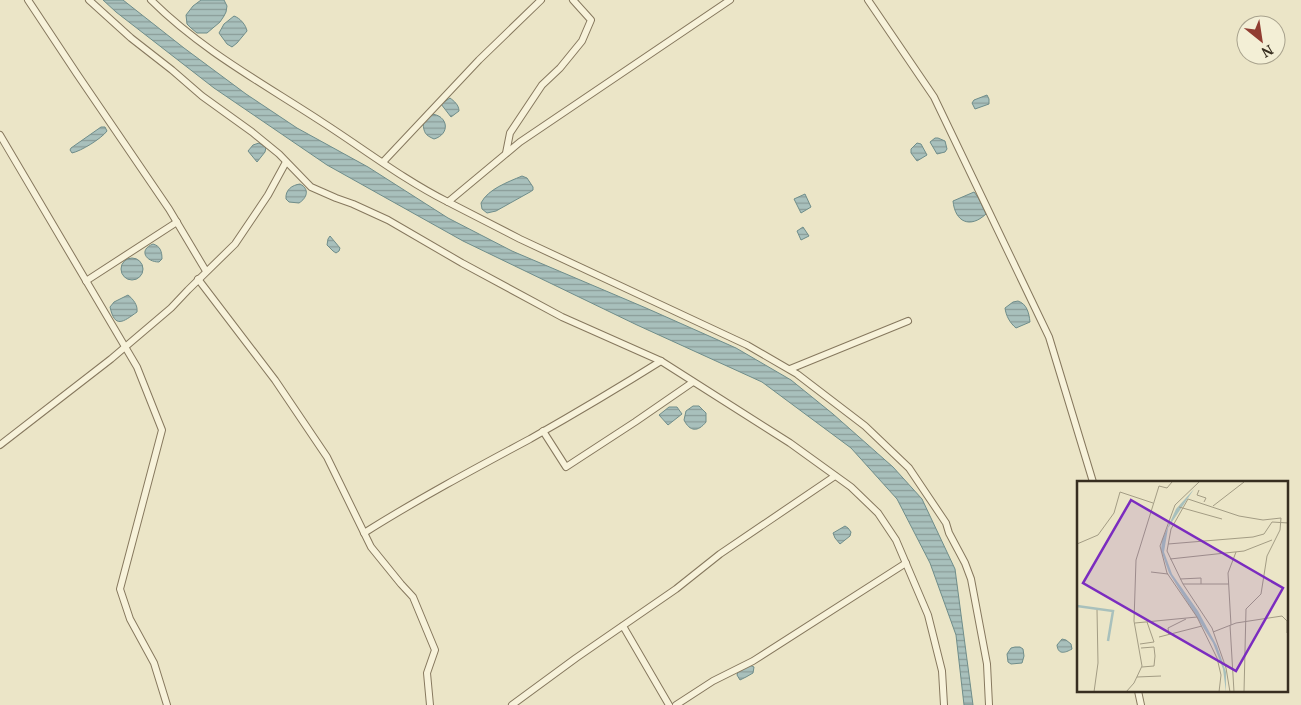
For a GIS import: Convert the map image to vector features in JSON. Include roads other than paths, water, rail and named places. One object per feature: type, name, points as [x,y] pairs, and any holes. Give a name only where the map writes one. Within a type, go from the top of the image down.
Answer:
[{"type":"street","points":[[28,0],[177,222],[206,271]]},
{"type":"street","points":[[89,0],[131,38],[202,96],[252,132],[311,187],[388,220],[462,263],[562,317],[661,361],[790,444],[851,487],[878,513],[896,540],[906,563],[928,615],[942,670],[944,705]]},
{"type":"street","points":[[151,0],[207,47],[436,196],[529,243],[747,344],[798,374],[864,426],[909,468],[946,523],[949,533],[965,563],[971,579],[987,664],[989,705]]},
{"type":"street","points":[[383,162],[479,60],[541,0]]},
{"type":"street","points":[[506,153],[510,132],[542,84],[560,68],[582,41],[591,20],[573,0]]},
{"type":"street","points":[[448,202],[520,142],[730,0]]},
{"type":"street","points":[[868,0],[934,97],[1049,336],[1093,481]]},
{"type":"street","points":[[0,134],[137,367],[162,430],[120,589],[130,619],[154,663],[167,705]]},
{"type":"street","points":[[0,445],[125,347],[171,308],[235,244],[268,195],[286,162]]},
{"type":"street","points":[[86,280],[177,222]]},
{"type":"street","points":[[198,279],[275,380],[327,457],[371,547],[413,597],[435,650],[427,673],[430,705]]},
{"type":"street","points":[[790,370],[908,321]]},
{"type":"street","points":[[364,533],[402,509],[620,387],[661,361]]},
{"type":"street","points":[[543,431],[566,467],[693,382]]},
{"type":"street","points":[[512,705],[676,589],[720,554],[836,476]]},
{"type":"street","points":[[676,705],[713,681],[752,661],[906,563]]},
{"type":"street","points":[[623,626],[669,705]]},
{"type":"street","points":[[1138,692],[1141,705]]},
{"type":"water","points":[[103,0],[123,0],[246,94],[297,128],[368,167],[448,218],[512,251],[736,348],[791,380],[833,414],[893,467],[922,499],[955,569],[973,705],[964,705],[956,635],[930,563],[897,499],[851,448],[762,382],[637,325],[463,241],[327,165],[214,88]]},
{"type":"water","points":[[201,0],[224,0],[227,6],[220,22],[207,33],[197,33],[187,24],[186,15]]},
{"type":"water","points":[[234,16],[242,22],[247,31],[232,47],[227,44],[219,33],[224,24]]},
{"type":"water","points":[[987,95],[989,104],[975,109],[972,103],[974,100]]},
{"type":"water","points":[[450,98],[459,109],[451,117],[441,104]]},
{"type":"water","points":[[431,114],[441,118],[445,125],[443,133],[434,139],[426,133],[423,126],[423,123]]},
{"type":"water","points":[[101,127],[105,127],[107,131],[100,138],[72,153],[71,148]]},
{"type":"water","points":[[935,138],[945,141],[947,149],[945,152],[937,154],[930,142]]},
{"type":"water","points":[[259,143],[266,147],[265,152],[257,162],[248,151],[253,145]]},
{"type":"water","points":[[917,143],[921,144],[927,155],[917,161],[911,153],[911,149]]},
{"type":"water","points":[[522,176],[527,178],[533,190],[496,211],[487,213],[482,209],[481,203],[488,194],[499,186]]},
{"type":"water","points":[[300,184],[306,191],[304,199],[299,203],[289,202],[286,199],[288,191],[294,185]]},
{"type":"water","points":[[974,192],[986,214],[974,221],[964,221],[957,214],[953,201]]},
{"type":"water","points":[[805,194],[811,207],[801,213],[794,199]]},
{"type":"water","points":[[803,227],[809,236],[801,240],[797,231]]},
{"type":"water","points":[[330,236],[340,248],[336,253],[327,245]]},
{"type":"water","points":[[153,244],[161,251],[162,259],[159,262],[147,258],[145,252],[148,246]]},
{"type":"water","points":[[132,258],[140,261],[143,269],[140,277],[132,280],[124,277],[121,269],[124,261]]},
{"type":"water","points":[[128,295],[135,302],[137,312],[124,321],[117,321],[110,307],[114,302]]},
{"type":"water","points":[[1018,301],[1021,302],[1028,312],[1030,322],[1016,328],[1006,314],[1005,308]]},
{"type":"water","points":[[693,406],[699,406],[706,413],[706,422],[697,429],[691,429],[684,420],[686,411]]},
{"type":"water","points":[[669,407],[677,407],[682,414],[668,425],[659,415]]},
{"type":"water","points":[[845,526],[851,532],[850,536],[840,544],[833,533]]},
{"type":"water","points":[[1062,639],[1071,644],[1072,649],[1060,652],[1057,645]]},
{"type":"water","points":[[1011,648],[1023,649],[1024,656],[1022,663],[1011,664],[1008,662],[1007,654]]},
{"type":"water","points":[[750,665],[754,667],[753,673],[740,680],[737,675],[738,671]]}]
